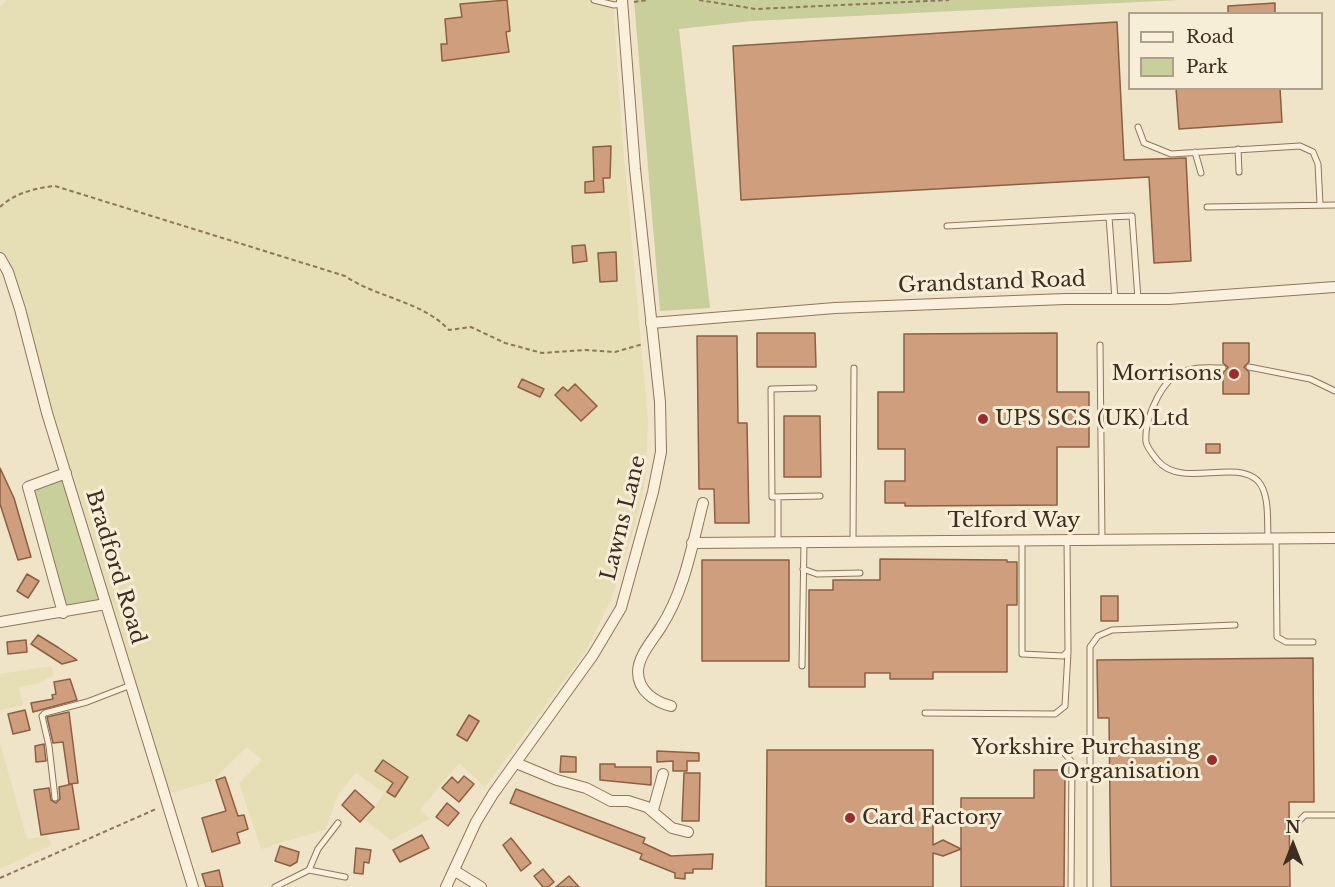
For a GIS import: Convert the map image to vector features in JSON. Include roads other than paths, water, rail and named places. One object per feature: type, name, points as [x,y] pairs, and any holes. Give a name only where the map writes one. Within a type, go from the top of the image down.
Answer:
[{"type":"street","name":"Lawns Lane","points":[[446,887],[476,822],[593,655],[621,608],[653,492],[661,452],[660,402],[622,2]]},
{"type":"street","name":"Bradford Road","points":[[0,258],[8,272],[20,309],[66,473],[194,887]]},
{"type":"street","name":"Grandstand Road","points":[[651,322],[835,308],[1115,299],[1168,300],[1335,287]]},
{"type":"street","points":[[63,613],[28,486],[66,473]]},
{"type":"street","points":[[671,706],[660,703],[645,691],[638,672],[645,652],[674,604],[703,503]]},
{"type":"street","name":"Telford Way","points":[[692,543],[1335,538]]},
{"type":"street","points":[[0,622],[106,604]]},
{"type":"street","points":[[516,763],[557,780],[586,788],[611,801],[639,803],[652,810],[672,828],[688,832]]},
{"type":"street","points":[[652,810],[663,774]]},
{"type":"street","points":[[455,871],[482,887]]},
{"type":"lane","points":[[594,0],[614,5],[622,2]]},
{"type":"lane","points":[[1137,127],[1144,143],[1171,154],[1300,146],[1313,152],[1318,164],[1320,204]]},
{"type":"lane","points":[[1238,149],[1239,172]]},
{"type":"lane","points":[[1195,152],[1201,173]]},
{"type":"lane","points":[[1207,207],[1335,205]]},
{"type":"lane","points":[[947,226],[1132,216],[1138,299]]},
{"type":"lane","points":[[1109,217],[1115,299]]},
{"type":"lane","points":[[1100,345],[1102,540]]},
{"type":"lane","points":[[1249,367],[1310,380],[1335,391]]},
{"type":"lane","points":[[853,542],[854,368]]},
{"type":"lane","points":[[1223,368],[1192,368],[1174,376],[1161,392],[1147,426],[1146,445],[1159,463],[1175,473],[1233,473],[1250,476],[1258,481],[1266,499],[1272,538],[1277,637],[1286,642],[1313,642]]},
{"type":"lane","points":[[814,388],[771,389],[772,497],[820,496]]},
{"type":"lane","points":[[778,497],[778,542]]},
{"type":"lane","points":[[1022,540],[1022,654],[1063,656],[1068,651]]},
{"type":"lane","points":[[925,713],[1055,714],[1065,706],[1068,651],[1067,540]]},
{"type":"lane","points":[[802,666],[804,542]]},
{"type":"lane","points":[[803,569],[817,574],[860,573]]},
{"type":"lane","points":[[1090,887],[1090,647],[1098,636],[1112,630],[1235,625]]},
{"type":"lane","points":[[55,798],[49,746],[42,716],[45,713],[87,702],[131,685]]},
{"type":"lane","points":[[984,748],[1058,746],[1072,762],[1071,887]]},
{"type":"lane","points":[[1301,819],[1305,815],[1335,815]]},
{"type":"lane","points":[[309,870],[318,849],[338,823]]},
{"type":"lane","points":[[275,887],[309,870],[345,877]]},
{"type":"place","name":"Morrisons","points":[[1234,374]]},
{"type":"place","name":"UPS SCS (UK) Ltd","points":[[983,419]]},
{"type":"place","name":"Yorkshire Purchasing Organisation","points":[[1212,760]]},
{"type":"place","name":"Card Factory","points":[[850,818]]}]
